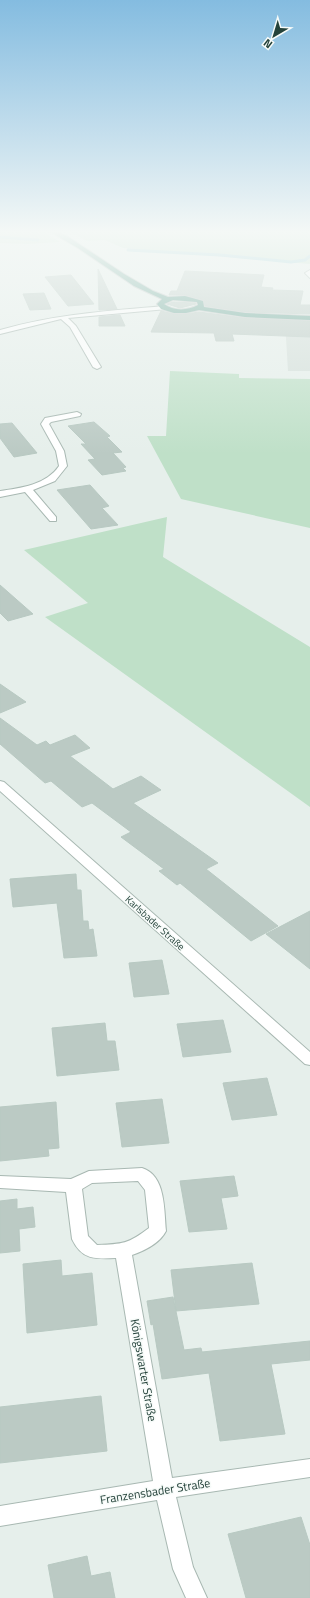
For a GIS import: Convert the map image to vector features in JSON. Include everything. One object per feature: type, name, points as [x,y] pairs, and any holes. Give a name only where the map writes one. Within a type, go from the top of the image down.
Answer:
[{"type":"main road","points":[[161,305],[165,308],[182,311],[199,308],[245,314],[310,318]]},
{"type":"main road","points":[[199,308],[201,305]]},
{"type":"street","points":[[0,332],[31,323],[62,318],[165,308]]},
{"type":"street","points":[[62,318],[73,326],[97,367]]},
{"type":"street","points":[[0,494],[28,489],[50,480],[60,473],[64,466],[60,452],[45,424],[48,420],[77,414]]},
{"type":"street","points":[[28,489],[53,519]]},
{"type":"street","name":"Karlsbader Straße","points":[[0,785],[310,1060]]},
{"type":"street","points":[[0,1182],[73,1186],[89,1177],[142,1174],[152,1188],[158,1231],[138,1246],[123,1252],[93,1252],[80,1239],[73,1186]]},
{"type":"street","name":"Königswarter Straße","points":[[123,1252],[164,1489],[183,1569],[197,1598]]},
{"type":"street","name":"Franzensbader Straße","points":[[0,1516],[164,1489],[310,1468]]},
{"type":"shaded area","points":[[285,321],[310,322],[310,371],[288,371]]},
{"type":"green space","points":[[170,371],[239,374],[239,378],[310,379],[310,528],[181,499],[147,436],[166,436]]},
{"type":"green space","points":[[167,517],[163,557],[310,647],[310,807],[45,617],[88,603],[24,550]]},
{"type":"building","points":[[28,305],[49,305],[51,309],[30,310]]},
{"type":"building","points":[[67,305],[87,305],[68,306]]},
{"type":"building","points":[[99,305],[115,305],[117,309],[99,310]]},
{"type":"building","points":[[169,305],[194,305],[180,308]]},
{"type":"building","points":[[205,305],[310,305],[310,314],[245,312],[205,306]]},
{"type":"building","points":[[161,311],[174,314],[199,312],[245,318],[310,321],[310,337],[232,334],[234,341],[216,341],[214,333],[151,332]]},
{"type":"building","points":[[120,315],[125,326],[99,326],[99,317]]},
{"type":"building","points":[[94,422],[110,436],[107,437],[122,452],[113,453],[126,467],[123,468],[126,471],[102,475],[88,460],[95,459],[81,444],[86,444],[68,426]]},
{"type":"building","points":[[12,423],[37,453],[14,457],[0,438],[0,424]]},
{"type":"building","points":[[90,485],[109,506],[102,508],[118,525],[91,529],[57,490]]},
{"type":"building","points":[[0,585],[33,614],[8,621],[0,613]]},
{"type":"building","points":[[0,684],[26,702],[0,713]]},
{"type":"building","points":[[0,718],[37,745],[46,741],[50,745],[75,735],[90,748],[70,756],[113,789],[141,776],[161,790],[133,803],[218,863],[206,869],[278,926],[251,941],[180,883],[177,885],[159,871],[164,869],[121,837],[131,832],[92,803],[82,807],[51,781],[45,783],[0,744]]},
{"type":"building","points":[[76,874],[77,890],[81,890],[83,921],[88,921],[89,930],[93,929],[97,956],[64,958],[57,903],[13,907],[10,879]]},
{"type":"building","points":[[310,911],[310,969],[266,934]]},
{"type":"building","points":[[162,960],[169,994],[134,997],[129,963]]},
{"type":"building","points":[[223,1020],[231,1052],[183,1057],[177,1024]]},
{"type":"building","points":[[105,1023],[107,1041],[115,1041],[119,1070],[57,1076],[52,1028]]},
{"type":"building","points":[[267,1078],[277,1115],[232,1120],[223,1083]]},
{"type":"building","points":[[162,1099],[169,1143],[122,1147],[116,1103]]},
{"type":"building","points":[[56,1102],[59,1148],[48,1149],[49,1156],[0,1161],[0,1107]]},
{"type":"building","points":[[234,1176],[238,1196],[221,1198],[227,1229],[189,1232],[180,1181]]},
{"type":"building","points":[[17,1199],[17,1209],[33,1207],[35,1227],[19,1229],[20,1251],[0,1253],[0,1201]]},
{"type":"building","points":[[61,1260],[62,1276],[92,1273],[97,1325],[27,1333],[23,1264]]},
{"type":"building","points":[[252,1263],[259,1304],[176,1311],[171,1270]]},
{"type":"building","points":[[173,1297],[184,1350],[201,1348],[202,1352],[310,1341],[310,1360],[271,1364],[285,1434],[220,1441],[209,1373],[162,1379],[153,1324],[151,1325],[147,1301]]},
{"type":"building","points":[[101,1396],[107,1451],[0,1463],[0,1407]]},
{"type":"building","points":[[301,1517],[310,1545],[310,1598],[246,1598],[228,1534]]},
{"type":"building","points":[[87,1556],[91,1576],[110,1572],[115,1598],[54,1598],[48,1565]]}]
